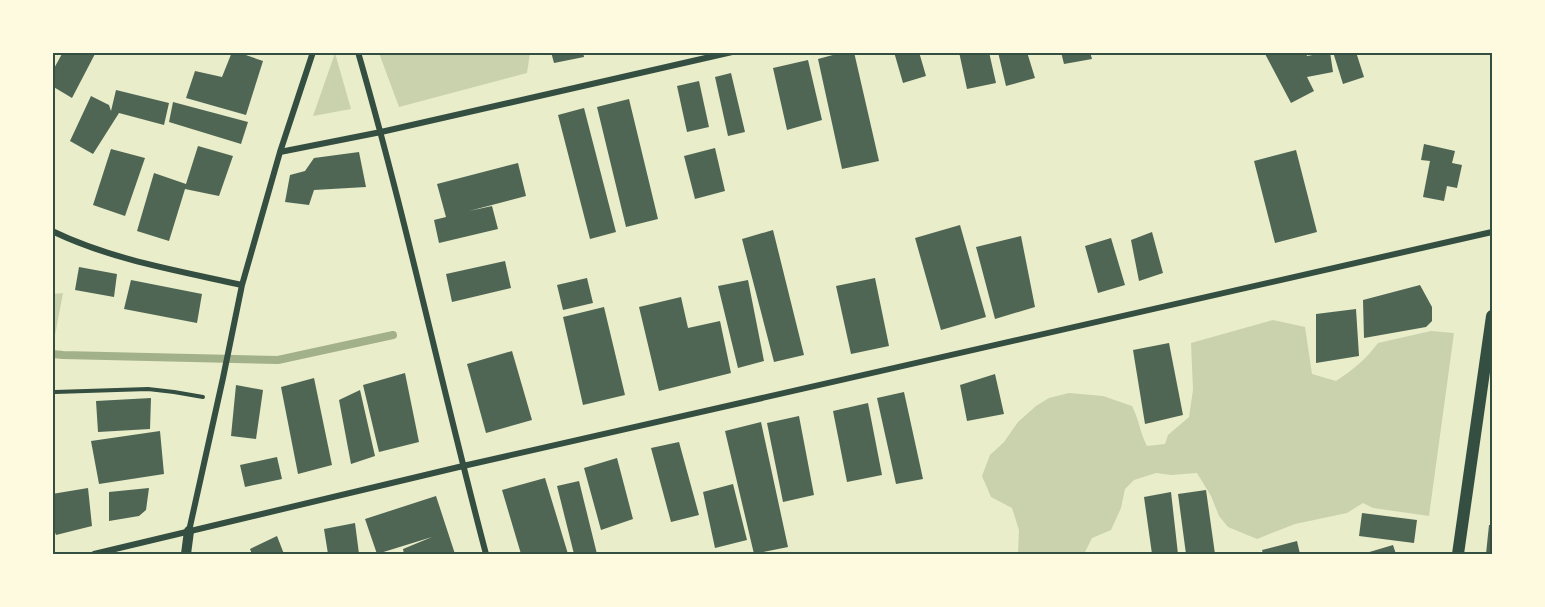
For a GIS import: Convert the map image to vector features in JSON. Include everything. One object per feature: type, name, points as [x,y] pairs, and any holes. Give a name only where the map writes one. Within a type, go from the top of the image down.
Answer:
[{"type":"main road","points":[[1458,555],[1492,316]]},
{"type":"street","points":[[186,555],[189,531],[242,285],[280,152],[313,52]]},
{"type":"street","points":[[358,52],[381,132],[486,555]]},
{"type":"street","points":[[280,152],[381,132],[732,52]]},
{"type":"street","points":[[52,231],[130,260],[242,285]]},
{"type":"street","points":[[94,555],[463,466],[1492,232]]},
{"type":"path","points":[[55,392],[148,389],[218,400]]},
{"type":"green space","points":[[379,52],[530,53],[527,73],[399,107]]},
{"type":"green space","points":[[335,53],[351,109],[313,116]]},
{"type":"green space","points":[[63,293],[53,346],[53,294]]},
{"type":"green space","points":[[1273,320],[1305,327],[1312,374],[1336,381],[1359,364],[1378,343],[1431,331],[1454,333],[1429,516],[1373,508],[1363,503],[1347,513],[1295,524],[1257,539],[1228,527],[1219,516],[1211,496],[1197,473],[1171,475],[1156,473],[1134,480],[1125,489],[1121,508],[1111,530],[1092,538],[1084,554],[1018,552],[1019,530],[1012,508],[991,497],[982,476],[990,455],[1004,442],[1018,422],[1049,398],[1069,393],[1103,396],[1132,406],[1147,446],[1165,444],[1168,435],[1189,417],[1193,390],[1191,343]]},
{"type":"building","points":[[63,52],[96,52],[72,98],[52,86],[52,72]]},
{"type":"building","points":[[232,52],[263,61],[246,115],[186,98],[195,71],[222,77]]},
{"type":"building","points":[[551,52],[583,52],[584,57],[554,63]]},
{"type":"building","points":[[844,52],[854,52],[879,161],[842,169],[818,59]]},
{"type":"building","points":[[894,52],[919,52],[926,76],[903,83]]},
{"type":"building","points":[[959,52],[989,52],[996,83],[967,89]]},
{"type":"building","points":[[998,52],[1027,52],[1035,78],[1006,86]]},
{"type":"building","points":[[1061,52],[1090,52],[1092,59],[1064,64]]},
{"type":"building","points":[[1264,52],[1306,52],[1307,56],[1330,52],[1333,72],[1307,77],[1314,91],[1291,103]]},
{"type":"building","points":[[1333,52],[1356,52],[1364,77],[1343,84]]},
{"type":"building","points":[[808,60],[822,120],[787,130],[773,68]]},
{"type":"building","points":[[731,73],[745,132],[728,136],[715,77]]},
{"type":"building","points":[[699,81],[709,127],[687,132],[677,86]]},
{"type":"building","points":[[116,90],[169,103],[164,125],[119,113],[93,154],[70,141],[91,96],[109,105],[111,111]]},
{"type":"building","points":[[629,99],[658,219],[626,227],[597,107]]},
{"type":"building","points":[[173,102],[248,122],[241,144],[169,122]]},
{"type":"building","points":[[584,108],[616,232],[590,239],[558,115]]},
{"type":"building","points":[[1424,144],[1455,151],[1452,163],[1462,165],[1457,188],[1447,186],[1444,201],[1423,197],[1430,161],[1421,160]]},
{"type":"building","points":[[198,146],[233,156],[219,196],[185,189],[169,241],[137,231],[154,173],[186,184]]},
{"type":"building","points":[[715,148],[725,191],[695,199],[684,156]]},
{"type":"building","points":[[111,149],[145,158],[125,216],[93,205]]},
{"type":"building","points":[[1296,150],[1317,232],[1275,243],[1254,161]]},
{"type":"building","points":[[359,152],[366,187],[314,190],[309,205],[285,202],[290,175],[305,171],[314,158]]},
{"type":"building","points":[[518,163],[526,196],[469,211],[492,206],[498,229],[439,243],[434,220],[446,217],[437,184]]},
{"type":"building","points":[[960,225],[986,317],[941,330],[915,238]]},
{"type":"building","points":[[773,230],[804,355],[774,362],[742,239]]},
{"type":"building","points":[[1152,232],[1163,273],[1139,281],[1131,240]]},
{"type":"building","points":[[1021,236],[1035,307],[995,319],[976,247]]},
{"type":"building","points":[[1111,238],[1125,285],[1098,293],[1085,246]]},
{"type":"building","points":[[505,261],[511,288],[452,302],[446,274]]},
{"type":"building","points":[[79,267],[117,274],[114,297],[75,290]]},
{"type":"building","points":[[587,278],[593,303],[563,310],[557,285]]},
{"type":"building","points":[[875,278],[889,346],[851,354],[836,286]]},
{"type":"building","points":[[131,280],[202,294],[197,323],[124,309]]},
{"type":"building","points":[[748,280],[764,361],[738,368],[718,286]]},
{"type":"building","points":[[1420,285],[1432,307],[1432,321],[1426,327],[1364,338],[1363,300]]},
{"type":"building","points":[[681,297],[688,328],[720,321],[731,373],[659,391],[639,307]]},
{"type":"building","points":[[604,307],[625,395],[583,405],[563,317]]},
{"type":"building","points":[[1356,309],[1359,356],[1316,363],[1316,314]]},
{"type":"building","points":[[1169,343],[1183,415],[1145,424],[1133,350]]},
{"type":"building","points":[[512,351],[532,420],[486,433],[467,364]]},
{"type":"building","points":[[405,373],[419,442],[379,452],[363,385]]},
{"type":"building","points":[[995,374],[1004,414],[967,421],[960,385]]},
{"type":"building","points":[[314,378],[332,465],[298,474],[281,387]]},
{"type":"building","points":[[236,385],[263,390],[256,439],[231,436]]},
{"type":"building","points":[[360,390],[375,456],[351,464],[339,400]]},
{"type":"building","points":[[904,392],[923,479],[896,484],[877,398]]},
{"type":"building","points":[[151,398],[150,429],[98,432],[96,401]]},
{"type":"building","points":[[868,403],[882,475],[847,482],[833,411]]},
{"type":"building","points":[[799,416],[814,495],[783,502],[767,423]]},
{"type":"building","points":[[761,422],[788,547],[754,554],[725,431]]},
{"type":"building","points":[[160,431],[164,474],[99,484],[91,441]]},
{"type":"building","points":[[679,442],[699,515],[671,522],[651,448]]},
{"type":"building","points":[[277,457],[282,479],[245,487],[240,465]]},
{"type":"building","points":[[617,458],[633,519],[601,530],[584,468]]},
{"type":"building","points":[[545,478],[568,554],[521,554],[502,490]]},
{"type":"building","points":[[579,481],[597,554],[574,554],[557,486]]},
{"type":"building","points":[[733,484],[747,540],[715,548],[703,492]]},
{"type":"building","points":[[88,488],[92,526],[56,535],[52,525],[52,494]]},
{"type":"building","points":[[149,488],[146,510],[139,516],[109,521],[109,492]]},
{"type":"building","points":[[1206,490],[1215,554],[1186,554],[1178,494]]},
{"type":"building","points":[[1171,492],[1178,554],[1152,554],[1144,497]]},
{"type":"building","points":[[436,496],[455,554],[404,554],[403,549],[432,537],[377,554],[365,519]]},
{"type":"building","points":[[1362,513],[1417,520],[1414,543],[1359,536]]},
{"type":"building","points":[[355,523],[359,554],[328,554],[324,529]]},
{"type":"building","points":[[1489,525],[1492,525],[1492,554],[1486,554]]},
{"type":"building","points":[[277,536],[284,554],[252,554],[250,549]]},
{"type":"building","points":[[1297,541],[1300,554],[1263,554],[1262,550]]},
{"type":"building","points":[[1393,545],[1396,554],[1366,554],[1366,553]]},
{"type":"waterway","points":[[52,354],[278,360],[393,335]]}]
